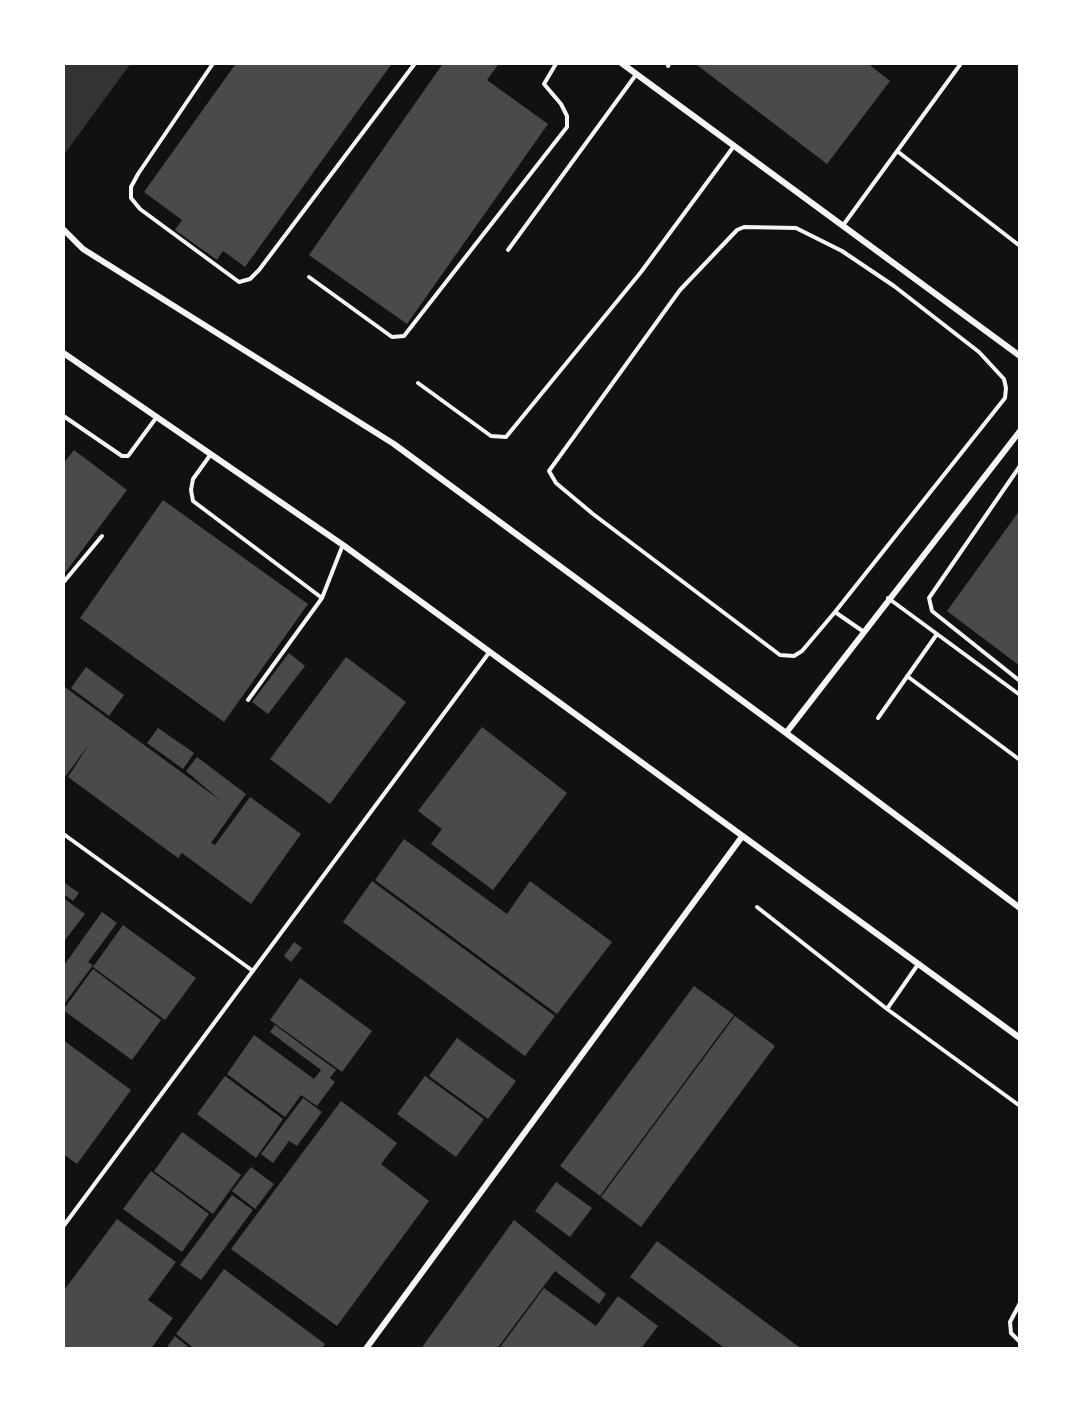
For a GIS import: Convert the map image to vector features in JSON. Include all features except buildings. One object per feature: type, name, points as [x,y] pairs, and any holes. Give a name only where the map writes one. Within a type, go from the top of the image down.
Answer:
[{"type":"street","points":[[620,62],[1020,356]]},
{"type":"street","points":[[62,228],[83,249],[394,444],[1020,908]]},
{"type":"street","points":[[62,352],[343,545],[1020,1038]]},
{"type":"street","points":[[786,733],[1020,431]]},
{"type":"street","points":[[365,1350],[742,838]]},
{"type":"lane","points":[[214,62],[138,174],[131,187],[131,198],[140,209],[239,282],[259,270],[416,62]]},
{"type":"lane","points":[[309,277],[392,338],[404,336],[567,127],[561,104],[544,84],[556,62]]},
{"type":"lane","points":[[843,225],[962,62]]},
{"type":"lane","points":[[508,250],[636,74]]},
{"type":"lane","points":[[418,383],[491,436],[506,437],[641,272],[734,146]]},
{"type":"lane","points":[[897,151],[1020,246]]},
{"type":"lane","points":[[744,227],[796,228],[842,251],[939,320],[979,352],[1004,379],[1005,398],[836,612],[802,650],[794,656],[780,655],[593,514],[556,483],[550,470],[680,290],[736,230],[744,227]]},
{"type":"lane","points":[[62,416],[122,456],[128,456],[156,418]]},
{"type":"lane","points":[[210,454],[193,479],[193,501],[322,598]]},
{"type":"lane","points":[[1020,466],[929,598],[932,611],[1020,681]]},
{"type":"lane","points":[[62,584],[102,536]]},
{"type":"lane","points":[[248,700],[322,598],[343,545]]},
{"type":"lane","points":[[888,598],[1020,695]]},
{"type":"lane","points":[[836,612],[864,632]]},
{"type":"lane","points":[[878,718],[937,634]]},
{"type":"lane","points":[[62,1228],[490,651]]},
{"type":"lane","points":[[907,676],[1020,760]]},
{"type":"lane","points":[[62,833],[252,971]]},
{"type":"lane","points":[[757,907],[1020,1106]]},
{"type":"lane","points":[[887,1009],[919,962]]},
{"type":"lane","points":[[1020,1304],[1010,1322],[1011,1333],[1020,1342]]},
{"type":"shaded area","points":[[62,63],[131,63],[63,156]]}]
